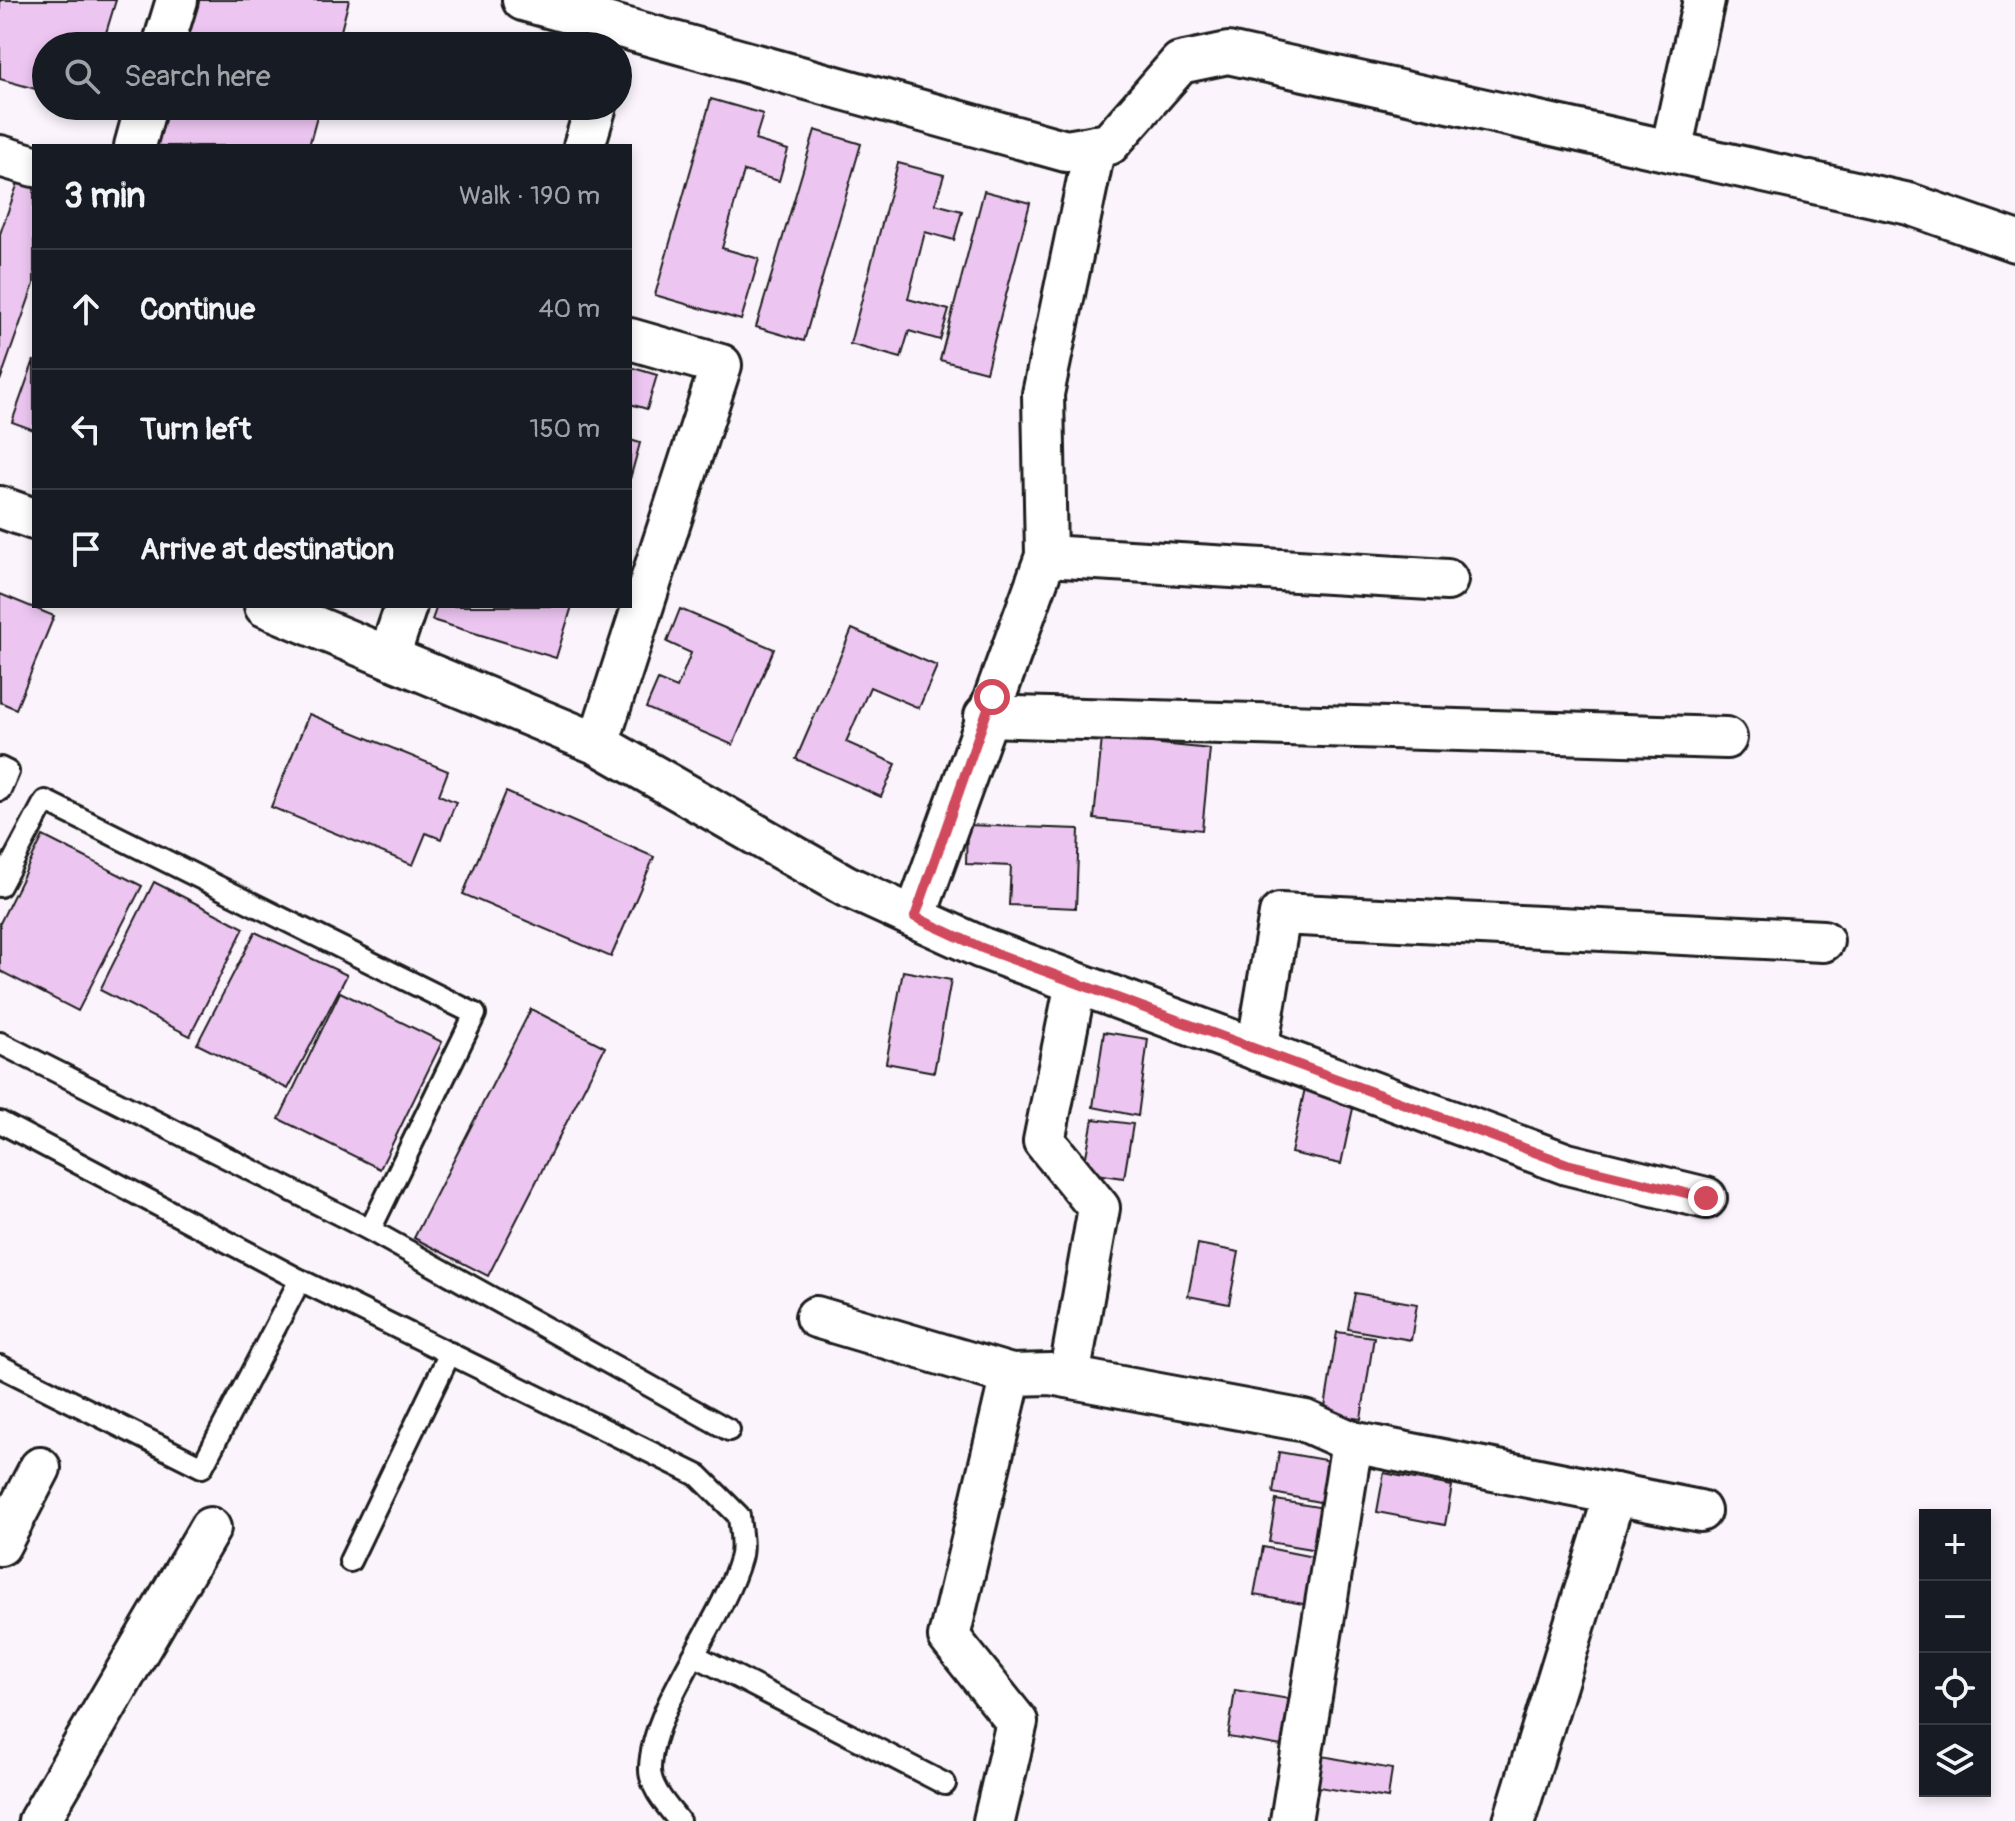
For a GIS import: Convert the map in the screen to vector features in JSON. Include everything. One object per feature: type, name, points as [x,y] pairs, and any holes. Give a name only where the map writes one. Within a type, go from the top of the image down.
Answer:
[{"type":"street","points":[[167,32],[177,0]]},
{"type":"street","points":[[523,0],[607,32]]},
{"type":"street","points":[[1671,151],[1704,0]]},
{"type":"street","points":[[632,40],[1066,151],[1109,144],[1180,63],[1228,53],[1909,204],[2015,241]]},
{"type":"street","points":[[136,144],[142,120]]},
{"type":"street","points":[[585,144],[592,120]]},
{"type":"street","points":[[915,917],[985,716],[1046,556],[1043,394],[1095,146]]},
{"type":"street","points":[[0,156],[32,165]]},
{"type":"street","points":[[598,744],[721,365],[632,340]]},
{"type":"street","points":[[0,507],[32,518]]},
{"type":"street","points":[[1046,556],[1447,580]]},
{"type":"street","points":[[270,608],[598,744],[846,886],[982,948],[1567,1164],[1706,1198]]},
{"type":"street","points":[[389,656],[405,608]]},
{"type":"street","points":[[985,716],[1726,738]]},
{"type":"street","points":[[1257,1050],[1280,914],[1823,941]]},
{"type":"street","points":[[1069,1377],[1099,1208],[1044,1141],[1076,983]]},
{"type":"street","points":[[816,1317],[1011,1375],[1051,1374],[1305,1421],[1352,1442],[1700,1511]]},
{"type":"street","points":[[994,1821],[1017,1722],[949,1637],[1011,1375]]},
{"type":"street","points":[[1291,1821],[1352,1442]]},
{"type":"street","points":[[0,1545],[40,1468]]},
{"type":"street","points":[[1514,1821],[1615,1494]]},
{"type":"street","points":[[39,1821],[210,1528]]},
{"type":"lane","points":[[0,768],[8,772],[0,790]]},
{"type":"lane","points":[[0,886],[45,801],[475,1014],[370,1230]]},
{"type":"lane","points":[[0,1043],[370,1230],[729,1430]]},
{"type":"lane","points":[[0,1122],[300,1280],[699,1476],[739,1516],[741,1557],[696,1656],[665,1712],[649,1770],[661,1798],[679,1821]]},
{"type":"lane","points":[[0,1366],[202,1467],[300,1280]]},
{"type":"lane","points":[[350,1561],[450,1353]]},
{"type":"lane","points":[[696,1656],[945,1784]]},
{"type":"building","points":[[0,0],[116,0],[106,32],[32,32],[32,88],[0,79]]},
{"type":"building","points":[[189,0],[349,0],[341,32],[181,32]]},
{"type":"building","points":[[711,99],[763,114],[755,140],[788,150],[779,181],[744,171],[722,248],[759,259],[741,320],[655,295]]},
{"type":"building","points":[[156,120],[316,120],[310,144],[150,144]]},
{"type":"building","points":[[815,130],[861,144],[804,341],[756,327]]},
{"type":"building","points":[[898,163],[944,175],[935,204],[962,211],[954,240],[925,232],[908,299],[949,310],[940,340],[909,331],[901,358],[850,344]]},
{"type":"building","points":[[19,180],[32,185],[32,290],[0,381],[0,234]]},
{"type":"building","points":[[984,191],[1030,203],[986,372],[940,360]]},
{"type":"building","points":[[32,366],[32,429],[12,422]]},
{"type":"building","points":[[632,368],[657,375],[647,409],[632,405]]},
{"type":"building","points":[[632,441],[640,443],[632,472]]},
{"type":"building","points":[[0,594],[54,616],[16,709],[0,702]]},
{"type":"building","points":[[436,608],[571,608],[556,658],[432,620]]},
{"type":"building","points":[[680,609],[774,649],[733,745],[646,708],[658,680],[677,688],[691,653],[667,642]]},
{"type":"building","points":[[852,629],[937,666],[919,708],[870,687],[846,742],[896,764],[881,797],[796,759]]},
{"type":"building","points":[[309,714],[448,771],[439,795],[456,802],[441,839],[426,833],[413,865],[271,807]]},
{"type":"building","points":[[1102,738],[1210,749],[1202,830],[1094,819]]},
{"type":"building","points":[[506,792],[654,857],[611,957],[463,894]]},
{"type":"building","points":[[967,825],[1079,829],[1076,908],[1009,905],[1011,866],[966,864]]},
{"type":"building","points":[[43,836],[142,886],[78,1011],[0,971],[0,923]]},
{"type":"building","points":[[154,882],[244,928],[190,1036],[100,990]]},
{"type":"building","points":[[255,932],[347,975],[288,1089],[197,1044]]},
{"type":"building","points":[[903,971],[951,980],[934,1072],[886,1063]]},
{"type":"building","points":[[340,992],[442,1042],[380,1169],[279,1119]]},
{"type":"building","points":[[531,1009],[605,1047],[488,1276],[414,1238]]},
{"type":"building","points":[[1104,1032],[1148,1039],[1138,1116],[1093,1107]]},
{"type":"building","points":[[1305,1088],[1355,1099],[1341,1164],[1291,1153]]},
{"type":"building","points":[[1093,1119],[1133,1124],[1124,1178],[1083,1172]]},
{"type":"building","points":[[1198,1244],[1239,1252],[1229,1304],[1188,1296]]},
{"type":"building","points":[[1355,1293],[1417,1304],[1411,1340],[1348,1329]]},
{"type":"building","points":[[1337,1332],[1374,1337],[1361,1419],[1324,1414]]},
{"type":"building","points":[[1279,1452],[1342,1463],[1335,1505],[1273,1493]]},
{"type":"building","points":[[1384,1473],[1452,1486],[1445,1525],[1377,1512]]},
{"type":"building","points":[[1276,1500],[1330,1509],[1323,1551],[1269,1542]]},
{"type":"building","points":[[1263,1547],[1323,1559],[1314,1606],[1254,1595]]},
{"type":"building","points":[[1235,1690],[1301,1701],[1294,1748],[1228,1737]]},
{"type":"building","points":[[1317,1755],[1392,1769],[1388,1798],[1312,1786]]},
{"type":"route","points":[[992,697],[915,917],[982,948],[1567,1164],[1706,1198]]}]
